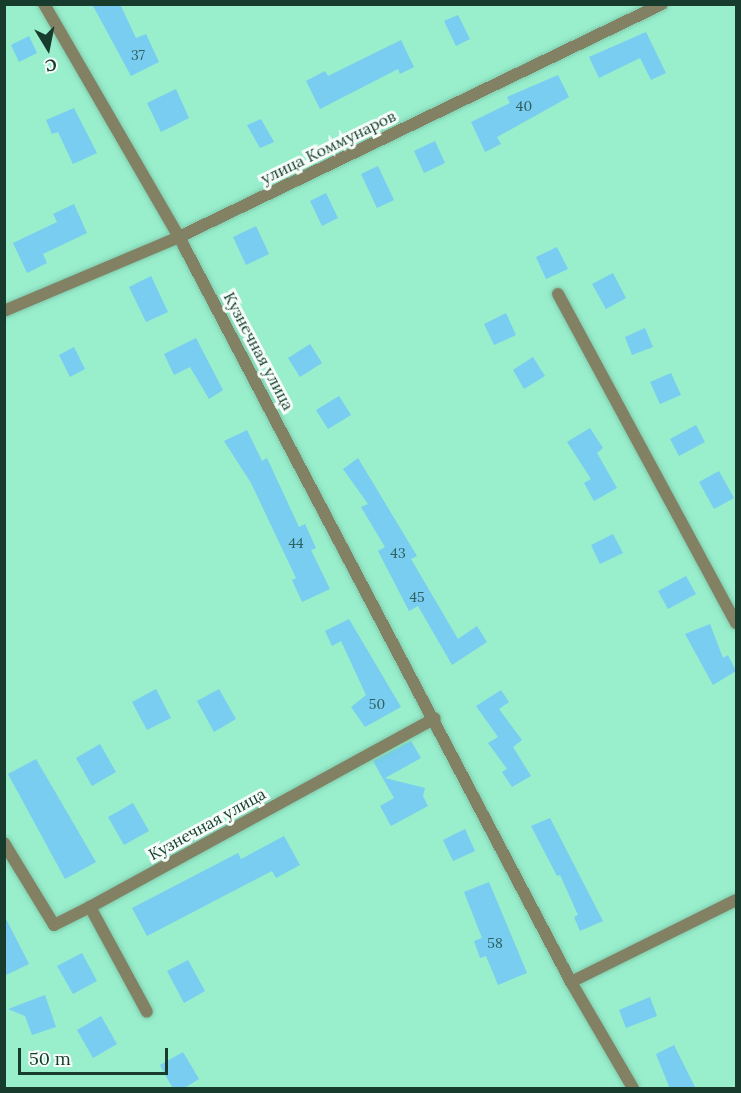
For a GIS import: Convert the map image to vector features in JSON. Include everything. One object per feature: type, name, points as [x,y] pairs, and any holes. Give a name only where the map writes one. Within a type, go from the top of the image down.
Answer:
[{"type":"street","name":"Кузнечная улица","points":[[44,4],[179,237],[435,718],[571,982],[633,1089]]},
{"type":"street","name":"улица Коммунаров","points":[[4,310],[179,237],[662,4]]},
{"type":"street","points":[[558,294],[736,623]]},
{"type":"street","name":"Кузнечная улица","points":[[4,843],[54,925],[435,718]]},
{"type":"street","points":[[571,982],[736,900]]},
{"type":"street","points":[[90,907],[147,1012]]},
{"type":"building","points":[[92,4],[120,4],[136,38],[146,34],[159,62],[131,76]]},
{"type":"building","points":[[458,15],[470,39],[456,46],[444,21]]},
{"type":"building","points":[[646,32],[666,73],[651,80],[640,58],[599,78],[589,57]]},
{"type":"building","points":[[29,36],[37,53],[19,62],[11,45]]},
{"type":"building","points":[[401,40],[414,67],[400,74],[398,69],[320,109],[306,81],[325,71],[328,76]]},
{"type":"building","points":[[558,75],[569,97],[497,137],[501,144],[485,152],[471,122],[510,103],[507,97]]},
{"type":"building","points":[[176,89],[189,118],[161,132],[147,103]]},
{"type":"building","points":[[74,108],[97,153],[73,164],[58,132],[52,134],[46,120]]},
{"type":"building","points":[[261,119],[274,142],[260,148],[247,125]]},
{"type":"building","points":[[435,141],[445,163],[424,173],[414,151]]},
{"type":"building","points":[[378,166],[394,200],[377,208],[361,174]]},
{"type":"building","points":[[326,193],[338,218],[322,226],[310,201]]},
{"type":"building","points":[[74,204],[87,233],[43,254],[47,263],[27,273],[13,243],[57,222],[53,214]]},
{"type":"building","points":[[256,226],[269,254],[246,265],[233,237]]},
{"type":"building","points":[[557,247],[568,269],[546,279],[536,257]]},
{"type":"building","points":[[613,273],[626,298],[606,309],[592,284]]},
{"type":"building","points":[[151,276],[168,312],[146,322],[129,287]]},
{"type":"building","points":[[506,313],[516,335],[494,345],[484,324]]},
{"type":"building","points":[[645,328],[653,347],[632,355],[625,337]]},
{"type":"building","points":[[196,338],[223,390],[209,399],[190,367],[174,375],[164,354]]},
{"type":"building","points":[[310,344],[322,363],[300,377],[288,358]]},
{"type":"building","points":[[74,347],[85,369],[70,377],[59,355]]},
{"type":"building","points":[[533,357],[545,376],[524,389],[513,370]]},
{"type":"building","points":[[671,373],[681,395],[660,404],[650,382]]},
{"type":"building","points":[[339,396],[351,415],[328,429],[316,410]]},
{"type":"building","points":[[696,425],[705,442],[679,456],[670,439]]},
{"type":"building","points":[[590,428],[603,448],[597,453],[617,488],[594,501],[584,483],[591,479],[567,442]]},
{"type":"building","points":[[247,430],[262,461],[267,458],[299,527],[305,524],[316,548],[311,550],[330,589],[302,602],[292,580],[296,578],[251,483],[224,441]]},
{"type":"building","points":[[358,458],[417,556],[411,559],[458,639],[477,626],[487,642],[452,665],[418,606],[409,611],[378,551],[385,547],[361,507],[368,504],[343,469]]},
{"type":"building","points":[[719,471],[734,498],[714,509],[699,482]]},
{"type":"building","points":[[613,534],[623,553],[600,564],[591,545]]},
{"type":"building","points":[[686,576],[696,594],[668,609],[658,591]]},
{"type":"building","points":[[349,619],[401,707],[365,727],[351,707],[366,695],[341,641],[332,646],[325,631]]},
{"type":"building","points":[[710,624],[723,658],[728,655],[736,671],[713,685],[685,634]]},
{"type":"building","points":[[156,689],[171,718],[147,730],[132,702]]},
{"type":"building","points":[[219,689],[236,719],[214,732],[197,701]]},
{"type":"building","points":[[501,690],[509,702],[499,709],[522,740],[513,747],[531,776],[512,787],[502,772],[507,769],[488,743],[498,737],[476,706]]},
{"type":"building","points":[[411,741],[421,758],[385,778],[425,788],[423,796],[428,806],[391,826],[380,806],[394,798],[373,761]]},
{"type":"building","points":[[100,744],[116,772],[92,786],[76,758]]},
{"type":"building","points":[[36,759],[96,862],[65,879],[8,774]]},
{"type":"building","points":[[133,803],[149,831],[124,845],[108,817]]},
{"type":"building","points":[[550,818],[603,921],[580,931],[574,917],[578,915],[560,875],[557,876],[531,826]]},
{"type":"building","points":[[465,829],[475,851],[453,861],[443,840]]},
{"type":"building","points":[[284,836],[300,865],[276,878],[272,871],[147,936],[132,908],[238,853],[241,859]]},
{"type":"building","points":[[489,882],[527,973],[498,985],[486,956],[480,958],[474,941],[482,938],[464,892]]},
{"type":"building","points":[[4,915],[29,964],[4,976]]},
{"type":"building","points":[[82,953],[97,981],[73,994],[57,966]]},
{"type":"building","points":[[188,960],[205,991],[184,1003],[167,971]]},
{"type":"building","points":[[45,995],[56,1027],[32,1035],[25,1016],[8,1009]]},
{"type":"building","points":[[650,997],[657,1016],[626,1028],[619,1010]]},
{"type":"building","points":[[101,1016],[117,1044],[93,1058],[77,1030]]},
{"type":"building","points":[[674,1045],[696,1089],[670,1089],[656,1054]]},
{"type":"building","points":[[183,1052],[199,1079],[183,1089],[173,1089],[160,1065]]}]
